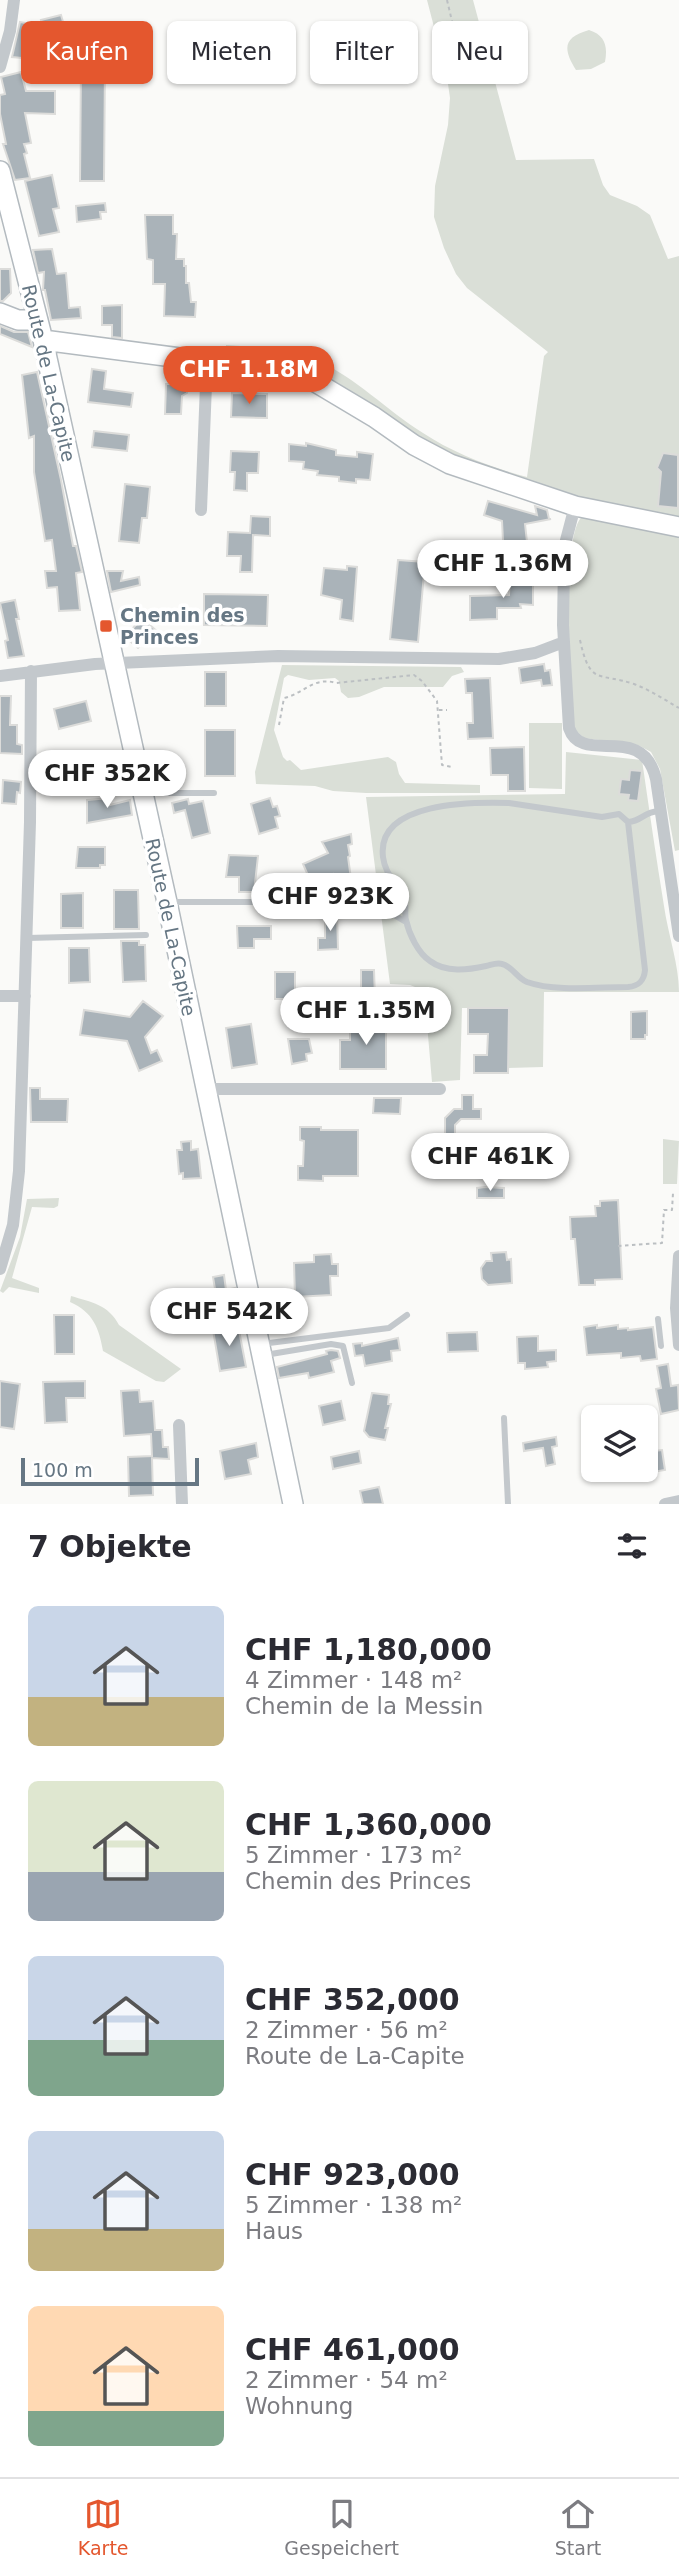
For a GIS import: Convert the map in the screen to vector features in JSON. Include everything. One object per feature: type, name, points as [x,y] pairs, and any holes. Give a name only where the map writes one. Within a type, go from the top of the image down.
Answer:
[{"type":"street","points":[[0,67],[10,31],[14,0]]},
{"type":"street","name":"Route de La-Capite","points":[[0,171],[43,340],[167,902],[293,1504]]},
{"type":"street","points":[[0,313],[18,320],[38,320]]},
{"type":"street","points":[[43,340],[291,371],[311,378],[414,445],[450,464],[575,506],[679,527]]},
{"type":"street","points":[[201,510],[207,360]]},
{"type":"street","points":[[575,506],[565,544],[564,562],[568,720],[572,736],[583,743],[628,747],[646,756],[654,770],[679,936]]},
{"type":"street","points":[[0,676],[114,664],[278,656],[499,659],[535,653],[564,642]]},
{"type":"street","points":[[0,1269],[13,1225],[19,1171],[27,938],[31,671]]},
{"type":"street","points":[[0,996],[25,996]]},
{"type":"street","points":[[206,1089],[440,1089]]},
{"type":"street","points":[[679,1256],[676,1308],[679,1345]]},
{"type":"street","points":[[178,1425],[183,1504]]},
{"type":"street","points":[[665,1504],[679,1501]]},
{"type":"lane","points":[[142,793],[214,793]]},
{"type":"lane","points":[[628,822],[645,970],[644,978],[636,986],[547,986],[524,981],[508,966],[500,963],[462,969],[444,968],[432,963],[423,956],[406,922],[405,903],[384,866],[383,846],[393,827],[415,812],[461,804],[509,803],[602,817],[619,814],[628,822],[636,822],[647,812],[660,811]]},
{"type":"lane","points":[[397,889],[382,908],[406,922]]},
{"type":"lane","points":[[167,902],[278,902],[292,894]]},
{"type":"lane","points":[[27,938],[146,935]]},
{"type":"lane","points":[[260,1350],[388,1328],[407,1315]]},
{"type":"lane","points":[[658,1319],[661,1346]]},
{"type":"lane","points":[[260,1350],[331,1344],[343,1346],[352,1383]]},
{"type":"lane","points":[[504,1418],[508,1504]]},
{"type":"path","points":[[447,0],[452,21]]},
{"type":"path","points":[[580,640],[587,666],[598,676],[634,684],[679,708]]},
{"type":"path","points":[[279,725],[284,698],[292,696],[302,688],[325,680],[336,683],[414,675],[437,701],[442,765],[452,767]]},
{"type":"path","points":[[438,710],[447,710]]},
{"type":"path","points":[[618,1246],[662,1243],[664,1210],[672,1210],[673,1194]]},
{"type":"shaded area","points":[[427,0],[473,0],[479,21],[432,21]]},
{"type":"shaded area","points":[[589,30],[599,35],[604,42],[605,62],[591,69],[576,70],[567,50],[568,44],[574,36]]},
{"type":"shaded area","points":[[448,84],[496,84],[516,160],[594,159],[603,185],[610,195],[637,206],[650,215],[668,259],[679,256],[679,517],[601,506],[459,463],[404,433],[350,391],[317,372],[284,362],[226,355],[226,345],[272,348],[306,356],[345,376],[409,424],[447,447],[527,477],[544,356],[548,352],[467,288],[456,274],[444,248],[434,217],[435,186],[448,125]]},
{"type":"shaded area","points":[[583,516],[679,532],[679,850],[675,851],[660,769],[651,752],[638,745],[584,738],[574,729],[569,582],[571,552],[576,529]]},
{"type":"shaded area","points":[[282,665],[461,667],[464,672],[452,676],[443,687],[384,687],[359,697],[348,698],[341,692],[339,681],[335,678],[309,680],[288,675],[284,678],[274,730],[283,757],[301,770],[388,757],[396,762],[405,783],[480,785],[480,793],[366,793],[333,791],[315,786],[256,784],[255,772]]},
{"type":"shaded area","points":[[529,723],[562,723],[562,789],[529,788]]},
{"type":"shaded area","points":[[566,752],[642,760],[679,992],[544,992],[543,1067],[508,1068],[508,1008],[462,1008],[460,1080],[432,1082],[426,1012],[420,989],[410,985],[390,984],[366,797],[565,794]]},
{"type":"shaded area","points":[[663,1139],[679,1141],[677,1184],[663,1184]]},
{"type":"shaded area","points":[[59,1198],[58,1206],[54,1208],[32,1207],[12,1278],[39,1288],[39,1293],[9,1287],[3,1293],[0,1291],[20,1237],[27,1199]]},
{"type":"shaded area","points":[[71,1296],[105,1309],[119,1325],[181,1369],[164,1382],[156,1381],[103,1351],[94,1322],[70,1302]]},
{"type":"building","points":[[61,15],[63,21],[41,21]]},
{"type":"building","points":[[20,22],[21,22],[21,58],[12,57]]},
{"type":"building","points":[[21,72],[21,84],[24,84],[26,91],[55,91],[55,114],[25,113],[31,143],[24,144],[27,153],[24,154],[30,178],[15,180],[3,144],[6,144],[0,114],[0,95],[5,94],[1,77]]},
{"type":"building","points":[[81,84],[105,84],[104,181],[80,181]]},
{"type":"building","points":[[52,175],[59,208],[53,209],[59,232],[39,236],[25,181]]},
{"type":"building","points":[[105,203],[106,212],[100,212],[101,219],[77,222],[76,206]]},
{"type":"building","points":[[145,215],[173,215],[173,234],[177,234],[176,259],[184,259],[191,302],[196,302],[195,317],[164,316],[165,284],[153,284],[153,260],[147,259]]},
{"type":"building","points":[[52,249],[57,274],[66,273],[69,308],[80,307],[81,318],[51,320],[43,290],[44,272],[38,273],[33,250]]},
{"type":"building","points":[[0,269],[10,269],[11,293],[3,301],[0,301]]},
{"type":"building","points":[[122,305],[122,338],[112,337],[112,325],[102,325],[102,306]]},
{"type":"building","points":[[0,326],[14,332],[28,332],[32,347],[0,334]]},
{"type":"building","points":[[92,369],[106,371],[104,389],[133,393],[131,407],[88,402]]},
{"type":"building","points":[[37,372],[73,546],[76,546],[82,572],[76,573],[80,610],[59,611],[57,587],[47,588],[45,571],[56,571],[52,540],[45,541],[34,472],[34,436],[29,438],[22,375]]},
{"type":"building","points":[[166,384],[182,384],[188,387],[187,393],[182,396],[181,414],[165,414]]},
{"type":"building","points":[[232,393],[267,394],[267,418],[231,417]]},
{"type":"building","points":[[94,431],[129,435],[127,451],[92,447]]},
{"type":"building","points":[[306,443],[336,450],[336,455],[357,457],[357,452],[373,454],[370,480],[356,479],[356,483],[339,481],[339,477],[317,475],[318,471],[303,469],[304,462],[289,461],[289,444],[306,446]]},
{"type":"building","points":[[231,451],[259,452],[258,473],[247,473],[247,491],[234,490],[235,472],[230,472]]},
{"type":"building","points":[[663,453],[678,455],[678,508],[658,506],[661,472],[657,468]]},
{"type":"building","points":[[125,484],[150,487],[147,518],[142,518],[139,543],[119,541]]},
{"type":"building","points":[[488,501],[537,515],[535,506],[547,510],[551,519],[525,524],[527,542],[503,541],[502,521],[484,515]]},
{"type":"building","points":[[251,516],[270,517],[270,536],[253,535],[252,572],[240,572],[241,556],[227,556],[228,532],[250,533]]},
{"type":"building","points":[[398,560],[425,562],[418,642],[390,639]]},
{"type":"building","points":[[347,566],[357,567],[353,621],[340,619],[342,600],[321,595],[324,568],[347,570]]},
{"type":"building","points":[[107,571],[123,571],[121,581],[139,577],[140,585],[111,592]]},
{"type":"building","points":[[510,577],[533,578],[533,605],[497,608],[497,619],[470,620],[470,596],[509,595]]},
{"type":"building","points":[[204,594],[268,595],[267,626],[204,625]]},
{"type":"building","points":[[15,600],[24,656],[8,658],[5,641],[8,640],[0,603]]},
{"type":"building","points":[[142,618],[159,633],[148,645],[144,642],[138,648],[125,637]]},
{"type":"building","points":[[544,664],[545,671],[550,670],[552,685],[542,686],[541,680],[521,683],[519,668]]},
{"type":"building","points":[[205,672],[226,672],[226,706],[205,706]]},
{"type":"building","points":[[490,678],[493,738],[468,739],[467,723],[473,723],[472,693],[466,693],[465,679]]},
{"type":"building","points":[[0,696],[11,696],[10,725],[17,725],[17,744],[22,745],[22,754],[0,753]]},
{"type":"building","points":[[86,701],[91,721],[59,729],[54,709]]},
{"type":"building","points":[[205,730],[235,730],[235,776],[205,776]]},
{"type":"building","points":[[524,747],[525,791],[508,791],[508,775],[491,775],[490,748]]},
{"type":"building","points":[[630,770],[642,771],[638,801],[628,800],[629,795],[619,794],[621,779],[629,780]]},
{"type":"building","points":[[3,780],[21,782],[16,804],[2,803]]},
{"type":"building","points":[[110,798],[110,805],[130,800],[132,815],[87,823],[87,800]]},
{"type":"building","points":[[270,798],[273,807],[277,806],[280,816],[275,817],[278,828],[259,834],[251,804]]},
{"type":"building","points":[[188,799],[189,804],[203,801],[210,833],[192,838],[185,810],[174,813],[172,803]]},
{"type":"building","points":[[351,834],[352,844],[348,845],[348,857],[352,886],[338,886],[333,874],[310,880],[303,864],[328,853],[322,842]]},
{"type":"building","points":[[78,847],[105,847],[105,865],[100,865],[100,868],[76,868]]},
{"type":"building","points":[[229,855],[258,856],[254,892],[239,892],[239,877],[226,877]]},
{"type":"building","points":[[114,890],[138,890],[139,929],[114,929]]},
{"type":"building","points":[[83,893],[83,928],[61,928],[61,894]]},
{"type":"building","points":[[325,912],[337,912],[338,949],[318,950],[318,938],[325,938]]},
{"type":"building","points":[[237,926],[271,926],[271,939],[254,939],[254,948],[238,948]]},
{"type":"building","points":[[121,941],[139,941],[139,945],[145,945],[146,981],[123,982]]},
{"type":"building","points":[[69,948],[89,948],[90,982],[69,983]]},
{"type":"building","points":[[361,970],[374,970],[375,998],[361,998]]},
{"type":"building","points":[[275,972],[295,972],[295,999],[275,999]]},
{"type":"building","points":[[143,1001],[163,1016],[145,1037],[151,1053],[157,1050],[162,1061],[139,1071],[127,1041],[80,1035],[84,1010],[130,1017]]},
{"type":"building","points":[[468,1008],[509,1008],[508,1073],[474,1073],[474,1055],[487,1055],[488,1034],[468,1034]]},
{"type":"building","points":[[647,1011],[645,1039],[631,1039],[631,1012]]},
{"type":"building","points":[[372,1013],[384,1013],[386,1069],[340,1069],[340,1040],[350,1040],[350,1030],[371,1030]]},
{"type":"building","points":[[251,1024],[257,1064],[232,1068],[226,1028]]},
{"type":"building","points":[[288,1039],[309,1039],[312,1053],[306,1054],[307,1061],[292,1064]]},
{"type":"building","points":[[30,1088],[40,1088],[40,1099],[68,1099],[67,1122],[31,1122]]},
{"type":"building","points":[[462,1095],[473,1095],[473,1109],[481,1109],[481,1119],[461,1119],[455,1125],[455,1142],[445,1142],[445,1118],[454,1109],[462,1109]]},
{"type":"building","points":[[374,1098],[401,1098],[400,1114],[373,1113]]},
{"type":"building","points":[[300,1127],[358,1130],[358,1176],[323,1176],[323,1181],[298,1180],[298,1166],[303,1166],[304,1141],[300,1140]]},
{"type":"building","points":[[191,1141],[191,1150],[198,1149],[201,1178],[183,1179],[183,1173],[179,1174],[177,1150],[182,1150],[181,1142]]},
{"type":"building","points":[[477,1188],[504,1188],[504,1198],[477,1198]]},
{"type":"building","points":[[618,1200],[622,1279],[595,1280],[595,1285],[579,1285],[570,1217],[596,1216],[595,1206],[600,1206],[600,1201]]},
{"type":"building","points":[[506,1252],[507,1260],[511,1259],[512,1283],[488,1285],[482,1279],[481,1268],[486,1261],[492,1261],[491,1253]]},
{"type":"building","points":[[331,1254],[332,1264],[338,1264],[338,1276],[330,1276],[331,1295],[295,1297],[294,1263],[314,1262],[314,1255]]},
{"type":"building","points":[[224,1275],[226,1290],[235,1288],[237,1300],[222,1302],[220,1294],[216,1295],[213,1277]]},
{"type":"building","points":[[54,1315],[74,1315],[74,1354],[55,1354]]},
{"type":"building","points":[[238,1325],[246,1367],[220,1371],[213,1330]]},
{"type":"building","points":[[597,1325],[597,1328],[618,1325],[618,1329],[628,1330],[653,1327],[657,1359],[641,1361],[640,1356],[621,1358],[621,1353],[587,1355],[584,1327]]},
{"type":"building","points":[[477,1332],[478,1351],[448,1352],[447,1333]]},
{"type":"building","points":[[538,1336],[538,1351],[556,1350],[556,1361],[547,1362],[548,1367],[525,1369],[525,1363],[518,1363],[517,1337]]},
{"type":"building","points":[[398,1338],[400,1350],[391,1351],[392,1361],[365,1366],[363,1355],[355,1356],[353,1344],[362,1343],[362,1346]]},
{"type":"building","points":[[326,1351],[338,1351],[340,1358],[331,1361],[334,1372],[309,1378],[308,1373],[279,1378],[277,1367],[327,1354]]},
{"type":"building","points":[[668,1364],[671,1386],[678,1385],[679,1410],[661,1414],[656,1389],[661,1388],[657,1366]]},
{"type":"building","points":[[0,1381],[20,1384],[14,1429],[0,1427]]},
{"type":"building","points":[[85,1381],[85,1398],[66,1398],[67,1422],[45,1423],[43,1382]]},
{"type":"building","points":[[139,1390],[140,1402],[153,1401],[155,1430],[162,1430],[163,1447],[168,1447],[169,1459],[152,1458],[153,1495],[129,1496],[128,1457],[152,1456],[151,1434],[124,1436],[121,1391]]},
{"type":"building","points":[[372,1393],[389,1395],[388,1404],[391,1404],[385,1440],[369,1437],[364,1431]]},
{"type":"building","points":[[341,1401],[345,1420],[323,1425],[319,1406]]},
{"type":"building","points":[[556,1437],[557,1446],[552,1447],[555,1464],[546,1466],[543,1448],[524,1451],[523,1443]]},
{"type":"building","points":[[256,1443],[258,1457],[248,1460],[251,1474],[225,1479],[220,1451]]},
{"type":"building","points":[[658,1450],[662,1450],[665,1470],[658,1471]]},
{"type":"building","points":[[359,1451],[361,1463],[333,1469],[331,1457]]},
{"type":"building","points":[[379,1487],[383,1504],[363,1504],[360,1491]]},
{"type":"place","name":"Chemin des Princes","points":[[106,626]]}]
